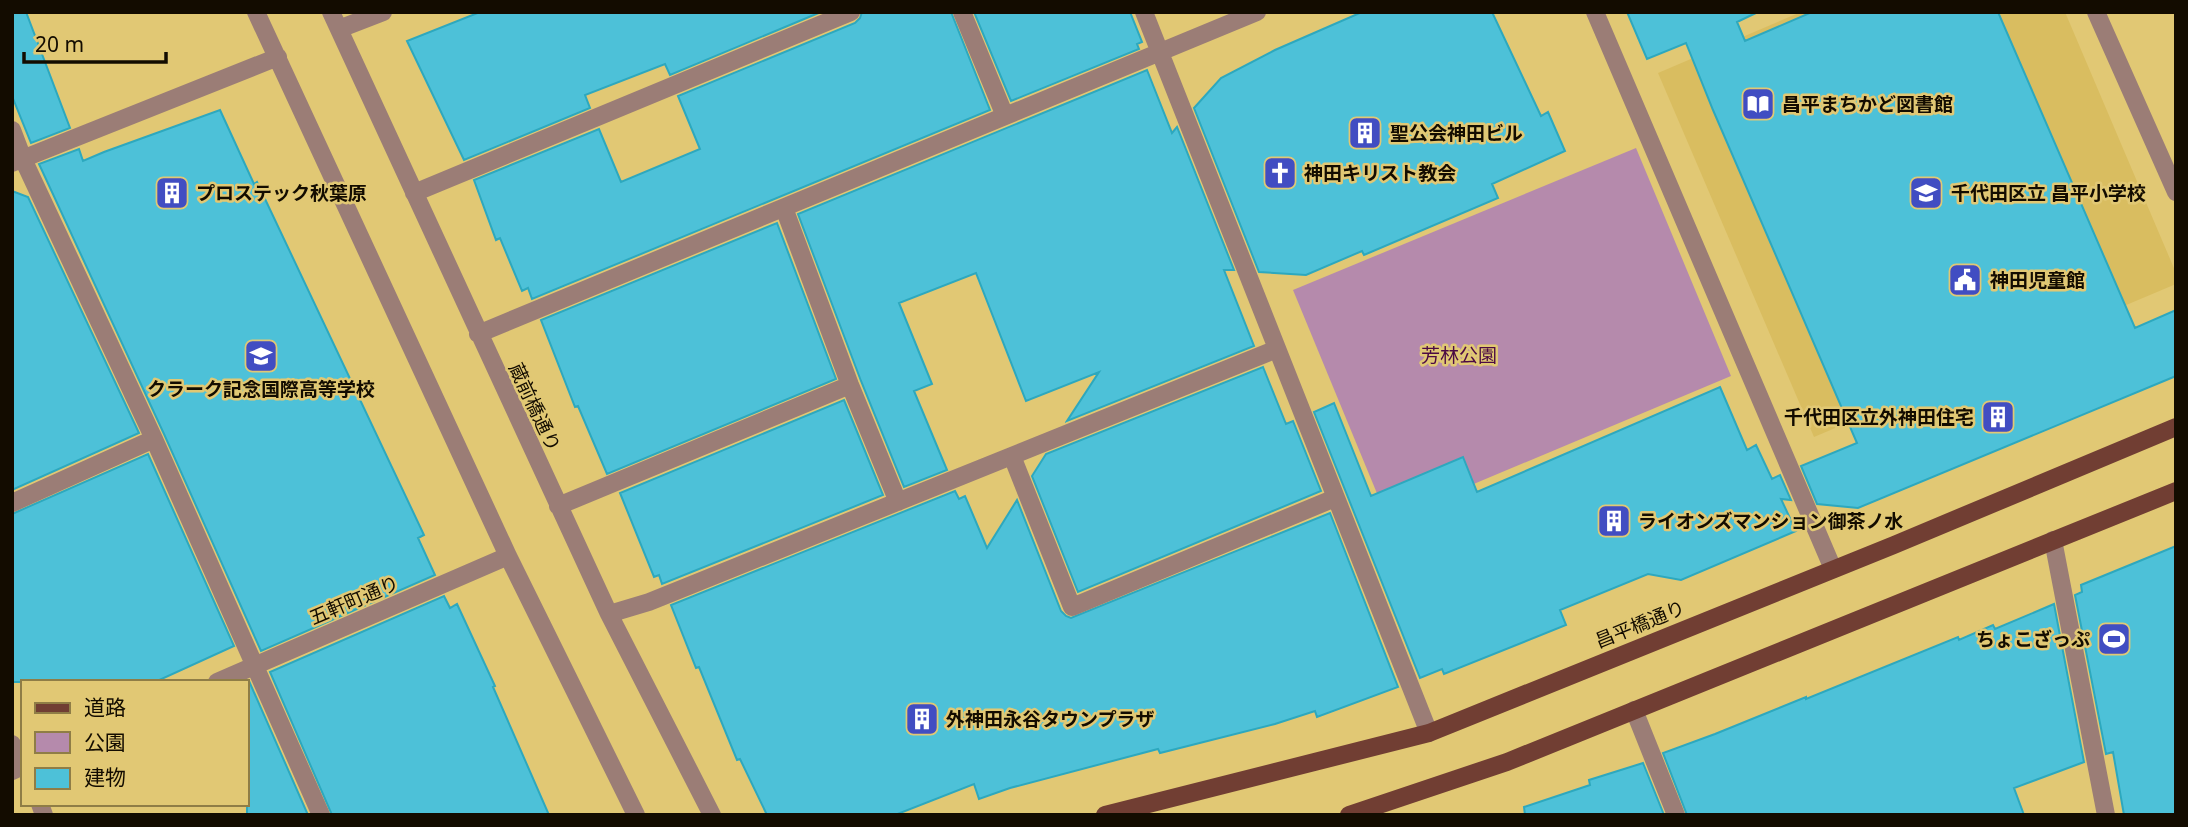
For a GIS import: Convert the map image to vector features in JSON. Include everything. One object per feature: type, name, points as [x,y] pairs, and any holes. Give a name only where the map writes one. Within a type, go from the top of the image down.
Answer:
[{"type":"main road","name":"昌平橋通り","points":[[1105,815],[1429,733],[2176,428]]},
{"type":"main road","points":[[1349,815],[1507,762],[2176,491]]},
{"type":"street","points":[[256,12],[508,556],[636,815]]},
{"type":"street","points":[[335,20],[383,12]]},
{"type":"street","points":[[414,193],[851,12]]},
{"type":"street","points":[[962,12],[1005,117]]},
{"type":"street","points":[[1144,12],[1429,733]]},
{"type":"street","points":[[478,334],[1258,12]]},
{"type":"street","points":[[1595,12],[1833,569]]},
{"type":"street","points":[[2096,12],[2176,192]]},
{"type":"street","name":"蔵前橋通り","points":[[335,20],[609,614],[712,815]]},
{"type":"street","points":[[18,161],[278,57]]},
{"type":"street","points":[[12,130],[18,161],[154,439],[321,815]]},
{"type":"street","points":[[784,208],[850,385],[898,502]]},
{"type":"street","points":[[609,614],[649,602],[1276,349]]},
{"type":"street","points":[[558,506],[850,385]]},
{"type":"street","points":[[12,503],[154,439]]},
{"type":"street","points":[[1012,456],[1072,607],[1335,498]]},
{"type":"street","points":[[2053,540],[2106,815]]},
{"type":"street","name":"五軒町通り","points":[[221,680],[508,556]]},
{"type":"street","points":[[1634,710],[1676,815]]},
{"type":"street","points":[[12,744],[21,762]]},
{"type":"shaded area","name":"千代田区立 昌平小学校","points":[[1801,12],[2065,12],[2176,273],[2176,284],[1814,437],[1658,73]]},
{"type":"green space","name":"芳林公園","points":[[1636,148],[1731,376],[1388,520],[1293,290]]},
{"type":"building","points":[[12,12],[26,12],[70,128],[31,143],[12,96]]},
{"type":"building","points":[[480,12],[821,12],[670,75],[665,64],[585,95],[590,108],[464,160],[407,41]]},
{"type":"building","points":[[862,12],[951,12],[990,110],[532,299],[528,288],[522,291],[500,238],[496,240],[474,180],[599,129],[621,182],[700,149],[678,96],[855,23]]},
{"type":"building","points":[[974,12],[1130,12],[1142,42],[1137,44],[1139,49],[1011,101]]},
{"type":"building","points":[[1362,12],[1492,12],[1541,116],[1548,112],[1565,151],[1492,184],[1498,198],[1364,255],[1362,251],[1306,275],[1259,272],[1194,108],[1221,78],[1275,50]]},
{"type":"building","name":"千代田区立 昌平小学校","points":[[1627,12],[1758,12],[1737,22],[1745,41],[1812,12],[1998,12],[2135,328],[2176,310],[2176,376],[1858,508],[1817,504],[1801,466],[1857,443],[1686,43],[1647,59]]},
{"type":"building","points":[[1147,70],[1172,133],[1177,127],[1234,270],[1224,270],[1254,346],[1067,421],[1099,372],[1026,401],[976,273],[899,303],[932,384],[914,391],[947,470],[904,487],[798,214]]},
{"type":"building","points":[[220,110],[254,184],[257,182],[424,535],[418,538],[435,575],[261,651],[39,164],[79,149],[83,161]]},
{"type":"building","points":[[12,191],[28,197],[139,433],[12,490]]},
{"type":"building","points":[[777,223],[836,379],[607,474],[578,406],[575,407],[541,320]]},
{"type":"building","points":[[1263,367],[1286,424],[1293,421],[1321,491],[1078,592],[1032,476],[1046,454]]},
{"type":"building","points":[[1720,387],[1747,450],[1756,445],[1772,479],[1780,475],[1791,500],[1781,499],[1796,531],[1681,580],[1648,574],[1560,610],[1566,625],[1444,674],[1442,669],[1420,678],[1314,412],[1334,403],[1371,496],[1463,457],[1477,492]]},
{"type":"building","points":[[844,400],[883,495],[662,584],[659,575],[654,577],[620,493]]},
{"type":"building","points":[[148,454],[234,646],[159,680],[12,682],[12,514]]},
{"type":"building","points":[[955,491],[959,499],[965,496],[987,548],[1017,500],[1061,611],[1071,618],[1330,513],[1398,687],[1317,717],[1315,711],[1160,753],[1158,749],[1010,788],[979,799],[974,784],[895,815],[767,815],[740,759],[737,760],[671,605]]},
{"type":"building","points":[[2176,546],[2176,815],[2124,815],[2113,752],[2106,754],[2075,595],[2082,592],[2081,585]]},
{"type":"building","points":[[444,596],[450,608],[457,604],[549,815],[332,815],[270,672]]},
{"type":"building","points":[[2054,604],[2084,762],[2014,788],[2024,815],[1687,815],[1663,753],[1958,637],[1959,640],[1993,625],[1995,629]]},
{"type":"building","points":[[249,681],[308,815],[247,815]]},
{"type":"building","points":[[1643,763],[1664,815],[1525,815],[1524,807],[1590,785],[1589,780]]},
{"type":"place","name":"昌平まちかど図書館","points":[[1758,104]]},
{"type":"place","name":"聖公会神田ビル","points":[[1365,133]]},
{"type":"place","name":"神田キリスト教会","points":[[1280,173]]},
{"type":"place","name":"プロステック秋葉原","points":[[172,193]]},
{"type":"place","name":"千代田区立 昌平小学校","points":[[1926,193]]},
{"type":"place","name":"神田児童館","points":[[1965,280]]},
{"type":"place","name":"クラーク記念国際高等学校","points":[[261,356]]},
{"type":"place","name":"千代田区立外神田住宅","points":[[1998,417]]},
{"type":"place","name":"ライオンズマンション御茶ノ水","points":[[1614,521]]},
{"type":"place","name":"ちょこざっぷ","points":[[2114,639]]},
{"type":"place","name":"外神田永谷タウンプラザ","points":[[922,719]]}]
